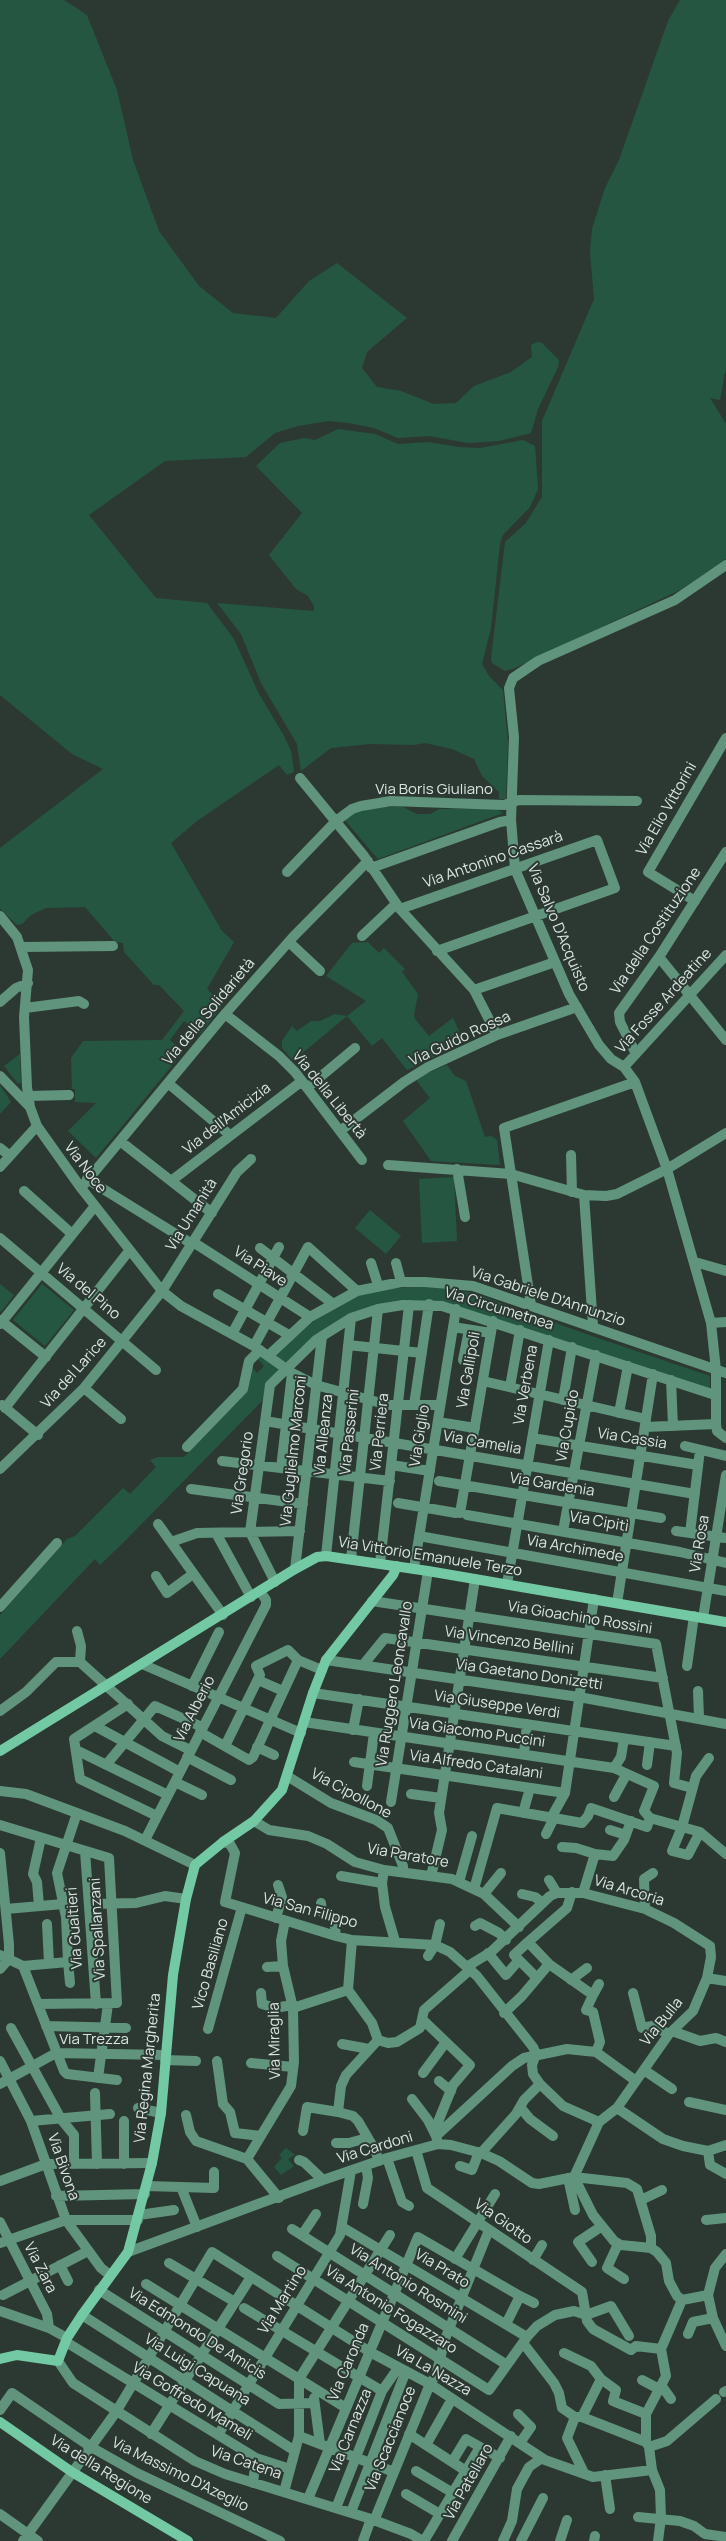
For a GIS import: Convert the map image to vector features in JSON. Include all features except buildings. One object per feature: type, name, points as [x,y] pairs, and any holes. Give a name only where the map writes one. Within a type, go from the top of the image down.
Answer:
[{"type":"street","name":"Via Salvo D'Acquisto","points":[[716,1424],[715,1396],[721,1371],[712,1323],[666,1169],[636,1082],[624,1067],[611,1059],[599,1045],[577,1007],[555,962],[515,869],[511,820],[514,737],[510,688],[513,678],[538,661],[675,600],[726,565]]},
{"type":"street","name":"Via Elio Vittorini","points":[[695,901],[648,872],[726,738]]},
{"type":"street","points":[[300,778],[336,821],[398,906],[474,990],[497,1035]]},
{"type":"street","name":"Via Boris Giuliano","points":[[287,872],[336,821],[352,809],[373,803],[391,801],[504,805],[511,801],[636,801]]},
{"type":"street","name":"Via della Solidarietà","points":[[84,1183],[225,1014],[288,942],[369,865],[511,820]]},
{"type":"street","name":"Via Antonino Cassarà","points":[[362,936],[398,906],[515,869],[597,840],[615,888],[535,916]]},
{"type":"street","name":"Via della Costituzione","points":[[636,1054],[620,1022],[619,1013],[659,956],[726,852]]},
{"type":"street","name":"Via Noce","points":[[0,916],[17,937],[28,970],[25,1008],[28,1096],[37,1126],[84,1183],[95,1206],[162,1290],[181,1306],[232,1334],[285,1368],[316,1385],[388,1405],[440,1405]]},
{"type":"street","points":[[437,951],[535,916]]},
{"type":"street","points":[[288,942],[320,971]]},
{"type":"street","points":[[21,947],[113,946]]},
{"type":"street","name":"Via Fosse Ardeatine","points":[[624,1067],[726,954]]},
{"type":"street","points":[[659,956],[726,1040]]},
{"type":"street","points":[[474,990],[555,962]]},
{"type":"street","points":[[0,1002],[16,988],[28,983]]},
{"type":"street","points":[[25,1008],[78,1001],[84,1004]]},
{"type":"street","name":"Via Guido Rossa","points":[[340,1131],[414,1075],[497,1035],[577,1007]]},
{"type":"street","name":"Via della Libertà","points":[[225,1014],[279,1056],[304,1084],[362,1160]]},
{"type":"street","name":"Via dell'Amicizia","points":[[172,1182],[230,1135],[356,1048]]},
{"type":"street","points":[[0,1076],[30,1107]]},
{"type":"street","points":[[531,1305],[504,1128],[636,1082]]},
{"type":"street","points":[[168,1084],[230,1135]]},
{"type":"street","points":[[28,1096],[69,1095]]},
{"type":"street","points":[[0,1167],[37,1126]]},
{"type":"street","points":[[388,1165],[511,1174],[596,1197],[617,1194],[666,1169],[726,1133]]},
{"type":"street","points":[[120,1141],[212,1213]]},
{"type":"street","points":[[0,1148],[10,1156]]},
{"type":"street","points":[[571,1155],[572,1192]]},
{"type":"street","name":"Via Umanità","points":[[162,1290],[237,1172],[251,1159]]},
{"type":"street","points":[[457,1169],[466,1217]]},
{"type":"street","name":"Via Piave","points":[[84,1183],[192,1243],[310,1317]]},
{"type":"street","points":[[24,1191],[72,1234]]},
{"type":"street","points":[[584,1195],[593,1326]]},
{"type":"street","points":[[46,1356],[1,1322],[42,1274],[95,1206]]},
{"type":"street","name":"Via del Pino","points":[[0,1238],[156,1370]]},
{"type":"street","points":[[232,1334],[279,1247]]},
{"type":"street","points":[[260,1248],[332,1303]]},
{"type":"street","points":[[187,1447],[243,1389],[248,1362],[261,1351],[267,1322],[308,1248],[358,1291]]},
{"type":"street","points":[[38,1434],[3,1406],[46,1356],[129,1251]]},
{"type":"street","points":[[695,1262],[726,1271]]},
{"type":"street","points":[[371,1263],[378,1285]]},
{"type":"street","points":[[396,1263],[401,1282]]},
{"type":"street","name":"Via Gabriele D'Annunzio","points":[[261,1351],[289,1335],[310,1317],[332,1303],[358,1291],[378,1285],[401,1282],[473,1286],[721,1371]]},
{"type":"street","name":"Via del Larice","points":[[0,1469],[84,1388],[162,1290]]},
{"type":"street","points":[[218,1294],[289,1335]]},
{"type":"street","points":[[414,1405],[429,1304]]},
{"type":"street","name":"Via Circumetnea","points":[[285,1368],[322,1336],[351,1318],[378,1309],[429,1304],[456,1309],[572,1347],[671,1380],[726,1402]]},
{"type":"street","name":"Via Perriera","points":[[380,1563],[409,1305]]},
{"type":"street","name":"Via Passerini","points":[[351,1559],[378,1309]]},
{"type":"street","name":"Via Giglio","points":[[414,1568],[456,1309]]},
{"type":"street","name":"Via Alleanza","points":[[326,1556],[351,1318]]},
{"type":"street","name":"Via Gallipoli","points":[[461,1514],[493,1321]]},
{"type":"street","points":[[712,1323],[726,1322]]},
{"type":"street","points":[[453,1328],[491,1333]]},
{"type":"street","points":[[463,1360],[468,1330]]},
{"type":"street","points":[[510,1387],[520,1330]]},
{"type":"street","name":"Via Guglielmo Marconi","points":[[295,1570],[322,1336]]},
{"type":"street","name":"Via Verbena","points":[[507,1584],[549,1340]]},
{"type":"street","points":[[348,1345],[422,1353]]},
{"type":"street","points":[[563,1400],[572,1347]]},
{"type":"street","name":"Via Cupido","points":[[563,1531],[596,1355]]},
{"type":"street","points":[[619,1413],[628,1366]]},
{"type":"street","points":[[281,1468],[286,1425],[285,1368]]},
{"type":"street","name":"Via Gregorio","points":[[275,1582],[250,1532],[270,1385],[285,1368]]},
{"type":"street","points":[[617,1603],[653,1374]]},
{"type":"street","points":[[671,1380],[673,1426]]},
{"type":"street","points":[[482,1381],[619,1413],[646,1423],[673,1426],[716,1424],[717,1431],[726,1438]]},
{"type":"street","points":[[84,1388],[121,1419]]},
{"type":"street","name":"Via Camelia","points":[[265,1421],[695,1494]]},
{"type":"street","points":[[438,1422],[475,1428]]},
{"type":"street","name":"Via Cassia","points":[[532,1438],[698,1465]]},
{"type":"street","points":[[684,1446],[726,1456]]},
{"type":"street","points":[[690,1533],[700,1450]]},
{"type":"street","points":[[222,1461],[390,1481]]},
{"type":"street","points":[[391,1464],[430,1471]]},
{"type":"street","name":"Via Rosa","points":[[688,1666],[699,1617],[708,1588],[712,1560],[721,1538],[726,1475]]},
{"type":"street","name":"Via Gardenia","points":[[439,1481],[661,1518]]},
{"type":"street","points":[[191,1489],[303,1504]]},
{"type":"street","name":"Via Cipitì","points":[[398,1503],[626,1542],[726,1563]]},
{"type":"street","points":[[158,1524],[223,1615]]},
{"type":"street","points":[[171,1542],[196,1533],[300,1531]]},
{"type":"street","points":[[676,1531],[721,1538]]},
{"type":"street","points":[[216,1533],[256,1594]]},
{"type":"street","name":"Via Archimede","points":[[419,1536],[726,1591]]},
{"type":"street","points":[[0,1607],[57,1543]]},
{"type":"street","name":"Via Vittorio Emanuele Terzo","points":[[0,1751],[295,1570],[317,1558],[326,1556],[428,1570],[726,1622]]},
{"type":"street","points":[[0,1791],[26,1794],[77,1813],[145,1840],[195,1865],[223,1842],[254,1821],[282,1790],[313,1693],[324,1665],[393,1575],[396,1566]]},
{"type":"street","name":"Via Ruggero Leoncavallo","points":[[391,1802],[428,1570]]},
{"type":"street","points":[[156,1576],[167,1593],[193,1574]]},
{"type":"street","points":[[431,1876],[442,1830],[439,1813],[475,1579]]},
{"type":"street","name":"Via Alberio","points":[[145,1840],[266,1605],[266,1600],[256,1594]]},
{"type":"street","points":[[546,1834],[565,1792],[594,1599]]},
{"type":"street","name":"Via Gioachino Rossini","points":[[372,1601],[656,1644],[676,1746],[674,1783],[692,1788]]},
{"type":"street","points":[[77,1631],[81,1646],[80,1662]]},
{"type":"street","points":[[192,1686],[220,1632]]},
{"type":"street","name":"Via Vincenzo Bellini","points":[[363,1665],[385,1638],[663,1678]]},
{"type":"street","name":"Via Gaetano Donizetti","points":[[258,1680],[260,1675],[256,1666],[288,1650],[298,1660],[324,1665],[363,1665],[579,1697],[670,1712],[726,1724]]},
{"type":"street","points":[[106,1765],[155,1706],[201,1729],[249,1760],[253,1757],[298,1660]]},
{"type":"street","points":[[0,1711],[26,1692],[56,1662],[80,1662],[107,1684],[162,1736],[231,1780]]},
{"type":"street","name":"Via Giacomo Puccini","points":[[142,1664],[270,1719],[302,1728],[354,1730],[614,1768]]},
{"type":"street","points":[[225,1746],[258,1680],[283,1691]]},
{"type":"street","points":[[698,1691],[699,1718]]},
{"type":"street","name":"Via Giuseppe Verdi","points":[[313,1693],[676,1746]]},
{"type":"street","points":[[354,1730],[359,1699]]},
{"type":"street","points":[[128,1704],[74,1739],[80,1779],[157,1816]]},
{"type":"street","points":[[524,1754],[527,1724]]},
{"type":"street","points":[[95,1726],[180,1772]]},
{"type":"street","points":[[367,1786],[374,1733]]},
{"type":"street","points":[[624,1739],[621,1757],[614,1768],[654,1786],[644,1811],[650,1818],[700,1832],[726,1854]]},
{"type":"street","points":[[647,1765],[650,1742]]},
{"type":"street","points":[[257,1747],[274,1754]]},
{"type":"street","points":[[76,1750],[168,1795]]},
{"type":"street","points":[[700,1832],[688,1855],[674,1854],[672,1851],[682,1827],[692,1788],[700,1768],[709,1758]]},
{"type":"street","name":"Via Alfredo Catalani","points":[[354,1762],[565,1792]]},
{"type":"street","points":[[614,1797],[626,1775]]},
{"type":"street","name":"Via Cipollone","points":[[287,1776],[331,1803],[376,1820],[388,1828],[403,1866],[403,1872]]},
{"type":"street","points":[[175,1782],[202,1795]]},
{"type":"street","points":[[524,1813],[530,1788]]},
{"type":"street","points":[[411,1794],[441,1798]]},
{"type":"street","points":[[474,1889],[497,1808],[582,1823],[588,1816],[591,1808],[647,1827],[650,1818]]},
{"type":"street","points":[[70,1983],[64,1904],[57,1873],[77,1813]]},
{"type":"street","name":"Via Paratore","points":[[254,1821],[270,1830],[308,1836],[327,1844],[355,1862],[384,1870],[431,1876],[459,1882],[484,1894],[519,1927]]},
{"type":"street","points":[[562,1847],[614,1856],[626,1835],[631,1821]]},
{"type":"street","name":"Via Spallanzani","points":[[0,1825],[109,1858],[113,1904],[113,2004],[105,2027],[98,2078]]},
{"type":"street","points":[[610,1830],[626,1835]]},
{"type":"street","points":[[459,1882],[472,1836]]},
{"type":"street","points":[[39,1906],[37,1882],[33,1874],[41,1838]]},
{"type":"street","name":"Via San Filippo","points":[[223,1842],[230,1844],[235,1853],[225,1902],[352,1940],[395,1941],[434,1945],[450,1952],[469,1967],[504,2013],[540,2053]]},
{"type":"street","name":"Via Gualtieri","points":[[85,1851],[96,2004]]},
{"type":"street","points":[[0,1854],[5,1957],[0,1969]]},
{"type":"street","points":[[583,1893],[595,1854]]},
{"type":"street","name":"Via Regina Margherita","points":[[58,2361],[66,2340],[82,2315],[128,2252],[139,2217],[152,2163],[161,2113],[173,1975],[186,1899],[195,1865]]},
{"type":"street","points":[[384,1870],[382,1883],[385,1907],[395,1941]]},
{"type":"street","points":[[484,1894],[501,1873]]},
{"type":"street","points":[[645,1909],[644,1879],[653,1873]]},
{"type":"street","points":[[341,1876],[382,1883]]},
{"type":"street","points":[[549,1880],[556,1894]]},
{"type":"street","name":"Via Miraglia","points":[[247,2159],[291,2086],[293,2067],[292,2007],[283,1966],[282,1897],[278,1885]]},
{"type":"street","points":[[537,1978],[514,1955],[567,1908],[572,1892]]},
{"type":"street","name":"Via Arcoria","points":[[378,2040],[388,2043],[404,2038],[420,2028],[424,2010],[469,1967],[506,1940],[543,1903],[556,1894],[583,1893],[645,1909],[674,1923],[710,1946]]},
{"type":"street","points":[[522,1894],[535,1897],[543,1903]]},
{"type":"street","points":[[89,1904],[136,1903],[165,1896],[186,1899]]},
{"type":"street","points":[[321,1903],[322,1912],[334,1920],[336,1936]]},
{"type":"street","points":[[4,1916],[18,1908],[64,1904]]},
{"type":"street","name":"Vico Basiliano","points":[[208,2029],[242,1907]]},
{"type":"street","points":[[475,1926],[480,1922],[499,1933],[506,1940]]},
{"type":"street","points":[[47,1924],[49,1964]]},
{"type":"street","points":[[428,1956],[434,1945],[440,1924]]},
{"type":"street","points":[[338,2112],[341,2086],[346,2075],[378,2040],[372,2023],[348,1990],[352,1940]]},
{"type":"street","points":[[528,1942],[548,1964],[593,1995]]},
{"type":"street","name":"Via Bulla","points":[[617,2108],[671,2032],[693,2011],[707,1978],[711,1957],[710,1946]]},
{"type":"street","points":[[488,1953],[506,1975],[519,1960]]},
{"type":"street","points":[[5,1957],[28,1965],[68,1962]]},
{"type":"street","points":[[504,2013],[548,1964]]},
{"type":"street","points":[[28,1965],[31,1986],[56,2053],[68,2074],[116,2080]]},
{"type":"street","points":[[267,1967],[283,1966]]},
{"type":"street","points":[[571,1980],[587,1968]]},
{"type":"street","points":[[707,1978],[726,1981]]},
{"type":"street","points":[[596,2052],[600,2042],[593,2012],[586,2010],[599,1984]]},
{"type":"street","points":[[261,1993],[262,2004],[275,2008],[292,2007],[348,1990]]},
{"type":"street","points":[[633,1993],[642,2028],[652,2026],[700,2040],[716,2038],[726,2042]]},
{"type":"street","points":[[38,2004],[113,2004]]},
{"type":"street","points":[[422,2019],[470,2065],[450,2090],[438,2122],[437,2140]]},
{"type":"street","points":[[46,2026],[126,2028]]},
{"type":"street","points":[[11,2028],[61,2119],[74,2136],[74,2164]]},
{"type":"street","points":[[423,2073],[446,2042]]},
{"type":"street","points":[[342,2044],[369,2049]]},
{"type":"street","points":[[437,2140],[512,2066],[524,2058],[540,2053],[567,2049],[596,2052],[636,2081]]},
{"type":"street","name":"Via Trezza","points":[[0,2084],[56,2053],[101,2053],[196,2061]]},
{"type":"street","points":[[540,2053],[533,2074],[540,2084],[563,2106],[599,2122]]},
{"type":"street","name":"Via Bivona","points":[[0,2061],[31,2121],[66,2220],[101,2268],[110,2275]]},
{"type":"street","points":[[216,2061],[223,2104],[230,2112],[235,2133],[261,2136]]},
{"type":"street","points":[[251,2063],[293,2067]]},
{"type":"street","points":[[644,2070],[672,2089]]},
{"type":"street","points":[[439,2081],[450,2090]]},
{"type":"street","points":[[460,2166],[472,2170],[480,2153],[540,2084]]},
{"type":"street","points":[[95,2093],[97,2164]]},
{"type":"street","points":[[412,2098],[428,2120],[437,2140]]},
{"type":"street","points":[[689,2102],[726,2110]]},
{"type":"street","points":[[303,2131],[307,2107],[353,2116],[366,2138],[383,2160],[402,2202],[409,2206]]},
{"type":"street","points":[[520,2107],[530,2119],[553,2136]]},
{"type":"street","points":[[138,2108],[161,2113]]},
{"type":"street","points":[[575,2210],[571,2177],[599,2122],[617,2108],[663,2139],[683,2146],[710,2150],[726,2145]]},
{"type":"street","points":[[31,2121],[110,2114]]},
{"type":"street","points":[[186,2115],[190,2132],[196,2141],[247,2159],[279,2198]]},
{"type":"street","points":[[124,2121],[124,2164]]},
{"type":"street","points":[[336,2143],[349,2143],[366,2138]]},
{"type":"street","name":"Via Cardoni","points":[[128,2252],[279,2198],[323,2180],[416,2150],[437,2140],[499,2161],[532,2183],[539,2184],[571,2177],[627,2183],[637,2189],[641,2200]]},
{"type":"street","name":"Via Giotto","points":[[416,2150],[427,2188],[582,2292],[589,2312],[592,2329],[630,2350],[636,2346],[661,2349]]},
{"type":"street","points":[[710,2150],[710,2165],[723,2173]]},
{"type":"street","points":[[299,2160],[304,2162],[323,2180]]},
{"type":"street","points":[[0,2181],[46,2164],[152,2163]]},
{"type":"street","points":[[363,2204],[368,2178],[366,2166]]},
{"type":"street","name":"Via Martino","points":[[218,2435],[330,2253],[342,2227],[351,2171]]},
{"type":"street","points":[[56,2196],[182,2187],[214,2188],[214,2172]]},
{"type":"street","points":[[571,2177],[593,2215],[618,2244],[651,2248],[663,2257],[669,2281],[677,2296],[682,2300],[708,2295]]},
{"type":"street","points":[[182,2187],[197,2228]]},
{"type":"street","points":[[651,2248],[651,2236],[641,2200],[662,2190]]},
{"type":"street","points":[[495,2194],[455,2259],[534,2303]]},
{"type":"street","points":[[4,2242],[66,2220],[139,2217],[174,2210]]},
{"type":"street","points":[[302,2236],[316,2214]]},
{"type":"street","points":[[706,2220],[724,2221]]},
{"type":"street","name":"Via Zara","points":[[0,2222],[4,2242],[30,2281],[47,2314],[49,2328]]},
{"type":"street","points":[[592,2262],[578,2242],[602,2226]]},
{"type":"street","name":"Via Prato","points":[[342,2227],[506,2324],[525,2340]]},
{"type":"street","name":"Via Antonio Rosmini","points":[[292,2229],[507,2365]]},
{"type":"street","name":"Via Scaccianoce","points":[[363,2541],[436,2374],[438,2358],[489,2230]]},
{"type":"street","points":[[284,2492],[299,2436],[299,2377],[390,2235]]},
{"type":"street","name":"Via Caronda","points":[[308,2500],[325,2446],[346,2408],[418,2237],[455,2259]]},
{"type":"street","points":[[618,2244],[608,2268],[624,2279]]},
{"type":"street","points":[[533,2260],[542,2245]]},
{"type":"street","points":[[3,2295],[88,2250]]},
{"type":"street","name":"Via La Nazza","points":[[195,2279],[212,2252],[370,2352],[430,2384],[542,2458],[593,2477],[652,2470]]},
{"type":"street","points":[[726,2254],[716,2268],[708,2295],[713,2318],[726,2346]]},
{"type":"street","name":"Via Antonio Fogazzaro","points":[[277,2256],[489,2390],[507,2365]]},
{"type":"street","points":[[168,2263],[234,2302]]},
{"type":"street","points":[[60,2265],[68,2281]]},
{"type":"street","points":[[151,2434],[251,2277]]},
{"type":"street","points":[[26,2538],[116,2412],[195,2279]]},
{"type":"street","points":[[146,2284],[299,2377],[346,2408]]},
{"type":"street","name":"Via Edmondo De Amicis","points":[[99,2290],[279,2404],[300,2408]]},
{"type":"street","points":[[506,2324],[520,2296]]},
{"type":"street","points":[[658,2541],[661,2518],[660,2490],[652,2470],[647,2444],[646,2414],[666,2376],[661,2349],[682,2300]]},
{"type":"street","points":[[507,2365],[538,2326],[555,2315],[589,2312],[611,2306],[629,2336]]},
{"type":"street","points":[[244,2308],[382,2391]]},
{"type":"street","name":"Via Goffredo Mameli","points":[[0,2311],[49,2328],[82,2352],[256,2458],[290,2469]]},
{"type":"street","name":"Via Luigi Capuana","points":[[82,2315],[296,2451]]},
{"type":"street","points":[[688,2334],[693,2322],[713,2318]]},
{"type":"street","points":[[525,2340],[559,2392],[562,2408],[579,2417],[647,2444],[667,2442],[722,2394]]},
{"type":"street","points":[[564,2353],[591,2366],[601,2379],[616,2390],[613,2401],[646,2414]]},
{"type":"street","points":[[0,2359],[16,2355],[58,2361]]},
{"type":"street","name":"Via Catena","points":[[58,2361],[73,2383],[195,2461],[253,2483],[351,2512],[411,2534],[424,2541]]},
{"type":"street","points":[[351,2512],[402,2369]]},
{"type":"street","name":"Via Carnazza","points":[[336,2508],[382,2391],[402,2369]]},
{"type":"street","points":[[584,2473],[567,2438],[601,2379]]},
{"type":"street","points":[[642,2380],[661,2387],[670,2399]]},
{"type":"street","points":[[316,2390],[314,2403],[325,2446]]},
{"type":"street","name":"Via Massimo D'Azeglio","points":[[0,2410],[12,2393],[91,2447],[136,2473],[280,2541]]},
{"type":"street","points":[[426,2445],[443,2424],[452,2399]]},
{"type":"street","points":[[300,2408],[314,2403]]},
{"type":"street","points":[[518,2414],[531,2427],[520,2443]]},
{"type":"street","name":"Via della Regione","points":[[0,2422],[72,2472],[188,2541]]},
{"type":"street","points":[[409,2434],[466,2471]]},
{"type":"street","points":[[299,2436],[394,2472]]},
{"type":"street","name":"Via Patellaro","points":[[452,2541],[511,2436]]},
{"type":"street","points":[[452,2462],[466,2438],[500,2458]]},
{"type":"street","points":[[424,2541],[480,2447]]},
{"type":"street","points":[[253,2483],[256,2458]]},
{"type":"street","points":[[507,2540],[517,2489],[529,2467],[542,2458]]},
{"type":"street","points":[[416,2471],[453,2493]]},
{"type":"street","points":[[605,2475],[610,2509]]},
{"type":"street","points":[[406,2494],[440,2514]]},
{"type":"street","points":[[521,2541],[544,2498]]},
{"type":"street","points":[[0,2514],[26,2538],[38,2541]]},
{"type":"street","points":[[638,2517],[661,2518],[694,2526],[704,2537],[726,2537]]},
{"type":"street","points":[[560,2541],[567,2520]]},
{"type":"green space","points":[[0,0],[64,0],[87,15],[117,90],[133,160],[159,231],[199,286],[233,313],[276,318],[309,281],[337,263],[407,318],[367,352],[362,368],[377,387],[401,391],[434,404],[456,403],[474,386],[511,372],[532,357],[531,345],[537,342],[542,343],[559,360],[558,367],[538,409],[531,433],[499,441],[468,443],[429,436],[398,438],[374,428],[329,421],[298,426],[275,433],[246,457],[165,461],[89,515],[156,598],[207,603],[234,639],[258,692],[284,736],[291,751],[294,772],[287,775],[279,765],[197,821],[171,843],[222,931],[234,942],[207,989],[223,1005],[200,1034],[184,1021],[170,1040],[183,1052],[96,1158],[68,1131],[96,1103],[75,1102],[75,1089],[72,1089],[71,1058],[83,1041],[162,1040],[184,1011],[159,985],[154,985],[124,952],[123,943],[115,942],[85,907],[46,908],[31,915],[22,924],[17,925],[0,909],[0,848],[103,769],[72,754],[0,695]]},
{"type":"green space","points":[[680,0],[726,0],[726,367],[720,400],[710,398],[726,424],[726,559],[682,589],[505,671],[492,663],[491,658],[505,542],[526,523],[542,497],[542,421],[594,299],[590,252],[592,229],[605,188],[619,160],[668,21]]},
{"type":"green space","points":[[338,429],[375,434],[398,444],[429,442],[458,447],[480,448],[523,440],[535,446],[538,489],[530,507],[503,535],[500,544],[491,628],[482,664],[489,676],[503,690],[508,742],[506,799],[499,799],[499,792],[482,776],[474,759],[452,749],[425,743],[414,745],[370,744],[331,748],[301,771],[297,744],[261,683],[241,634],[217,603],[314,611],[314,606],[308,596],[296,589],[269,555],[302,513],[256,466],[280,443],[304,438],[315,440]]},
{"type":"green space","points":[[401,806],[417,814],[430,814],[440,809],[496,808],[503,813],[378,859],[344,819],[351,812],[367,808]]},
{"type":"green space","points":[[368,942],[379,953],[384,948],[405,969],[402,972],[418,994],[415,1019],[429,1036],[453,1018],[464,1042],[407,1070],[382,1038],[372,1046],[347,1016],[366,1001],[326,976],[352,943]]},
{"type":"green space","points":[[335,1014],[347,1016],[293,1061],[282,1048],[282,1041],[292,1026],[297,1031],[311,1021],[320,1021]]},
{"type":"green space","points":[[20,1054],[21,1083],[18,1084],[4,1066]]},
{"type":"green space","points":[[447,1065],[455,1076],[466,1081],[485,1137],[491,1136],[497,1140],[500,1165],[431,1161],[403,1121],[430,1098],[416,1080],[420,1076]]},
{"type":"green space","points":[[0,1085],[11,1102],[0,1114]]},
{"type":"green space","points":[[454,1177],[457,1241],[422,1243],[419,1179]]},
{"type":"green space","points":[[370,1210],[401,1236],[386,1254],[355,1228]]},
{"type":"green space","points":[[0,1284],[14,1295],[1,1312],[0,1311]]},
{"type":"green space","points":[[42,1284],[74,1310],[45,1346],[13,1320]]},
{"type":"green space","points":[[427,1286],[473,1293],[710,1376],[710,1390],[459,1307],[373,1308],[286,1365],[275,1355],[321,1315],[350,1298],[381,1289]]},
{"type":"green space","points":[[261,1355],[279,1369],[265,1389],[262,1401],[100,1565],[95,1559],[0,1659],[0,1615],[67,1539],[75,1536],[123,1488],[130,1494],[156,1467],[150,1460],[158,1457],[184,1457],[248,1389],[252,1367],[257,1373],[264,1366],[258,1359]]},
{"type":"green space","points":[[286,2148],[295,2155],[288,2159],[294,2166],[281,2175],[274,2167],[282,2158],[279,2155]]}]
